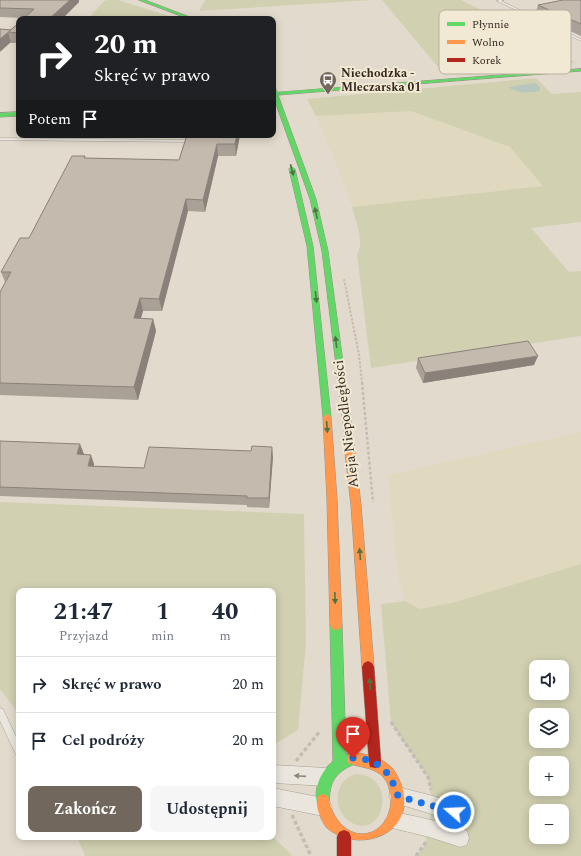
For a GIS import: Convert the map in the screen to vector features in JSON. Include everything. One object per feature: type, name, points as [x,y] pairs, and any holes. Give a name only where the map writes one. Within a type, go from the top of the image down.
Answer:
[{"type":"main road","points":[[141,0],[186,16]]},
{"type":"main road","points":[[153,0],[195,16]]},
{"type":"main road","points":[[571,71],[581,70]]},
{"type":"main road","points":[[276,91],[523,74]]},
{"type":"main road","name":"Aleja Niepodległości","points":[[276,97],[313,199],[325,251],[356,505],[375,762]]},
{"type":"main road","points":[[0,115],[16,114]]},
{"type":"main road","name":"Aleja Niepodległości","points":[[276,120],[292,167],[310,246],[324,380],[332,499],[340,763]]},
{"type":"main road","points":[[353,758],[364,758],[375,762],[386,771],[394,782],[398,796],[394,821],[388,832],[379,843],[370,844],[357,842],[344,837],[334,830],[327,819],[323,807],[322,793],[326,777],[340,763],[353,758]]},
{"type":"main road","points":[[344,837],[344,856]]},
{"type":"street","points":[[276,774],[326,777]]},
{"type":"street","points":[[398,796],[464,815]]},
{"type":"street","points":[[276,799],[323,807]]},
{"type":"street","points":[[394,821],[429,828],[460,838]]},
{"type":"lane","points":[[497,0],[503,0]]},
{"type":"lane","points":[[497,0],[518,10]]},
{"type":"lane","points":[[571,35],[581,40]]},
{"type":"lane","points":[[0,139],[194,141]]},
{"type":"lane","points":[[0,712],[16,746]]},
{"type":"shaded area","points":[[535,83],[539,86],[540,91],[516,91],[508,87]]},
{"type":"shaded area","points":[[411,111],[510,147],[544,186],[352,207],[316,116]]},
{"type":"shaded area","points":[[581,432],[581,564],[456,602],[420,609],[405,601],[398,578],[388,475]]},
{"type":"green space","points":[[118,0],[169,16],[91,16],[104,1]]},
{"type":"green space","points":[[205,0],[373,0],[199,11]]},
{"type":"green space","points":[[382,0],[461,0],[481,10],[439,10],[439,68]]},
{"type":"green space","points":[[536,78],[552,94],[581,92],[581,222],[531,228],[569,272],[581,271],[581,336],[371,368],[357,255],[360,238],[352,207],[543,186],[510,147],[411,111],[316,116],[307,99]]},
{"type":"green space","points":[[0,502],[304,514],[306,643],[298,730],[276,743],[276,588],[16,588],[16,710],[0,689]]},
{"type":"green space","points":[[581,564],[581,856],[416,856],[425,845],[433,805],[428,777],[391,723],[381,604],[405,601],[420,609],[456,602]]},
{"type":"green space","points":[[355,774],[368,777],[377,784],[382,793],[382,804],[379,814],[374,822],[365,826],[354,824],[345,818],[339,806],[338,795],[341,784]]},
{"type":"green space","points":[[78,840],[276,840],[291,854],[291,856],[85,856]]},
{"type":"building","points":[[0,0],[70,0],[52,16],[26,16],[34,9],[0,8]]},
{"type":"building","points":[[563,0],[581,0],[581,24],[571,20],[571,10],[549,10],[538,5]]},
{"type":"building","points":[[16,25],[16,33],[8,32]]},
{"type":"building","points":[[0,29],[11,30],[0,39]]},
{"type":"building","points":[[186,138],[236,138],[235,144],[217,144],[203,200],[186,199],[159,299],[140,298],[134,318],[153,319],[134,387],[0,383],[0,292],[11,272],[1,272],[20,238],[29,238],[72,156],[85,156],[84,158],[179,160]]},
{"type":"building","points":[[528,341],[538,356],[425,373],[418,358]]},
{"type":"building","points":[[0,441],[80,444],[77,454],[91,455],[88,466],[144,468],[149,447],[251,451],[252,446],[272,447],[269,498],[0,487]]},
{"type":"traffic: fast","points":[[141,0],[185,16]]},
{"type":"traffic: fast","points":[[571,71],[581,70]]},
{"type":"traffic: fast","points":[[276,94],[530,74]]},
{"type":"traffic: fast","points":[[276,95],[313,199],[325,251],[349,444]]},
{"type":"traffic: fast","points":[[0,115],[16,114]]},
{"type":"traffic: fast","points":[[292,169],[310,246],[327,417]]},
{"type":"traffic: fast","points":[[336,625],[340,763]]},
{"type":"traffic: fast","points":[[323,801],[324,786],[330,774],[339,765],[353,758]]},
{"type":"traffic: slow","points":[[327,417],[332,499],[336,625]]},
{"type":"traffic: slow","points":[[349,444],[356,505],[368,667]]},
{"type":"traffic: slow","points":[[323,801],[330,821],[344,836],[352,840],[372,840],[382,835],[393,823],[396,815],[397,797],[396,789],[389,774],[381,767],[353,758]]},
{"type":"traffic: jam","points":[[368,667],[375,762]]},
{"type":"traffic: jam","points":[[344,837],[344,856]]},
{"type":"place","name":"Niechodzka - Mleczarska 01","points":[[328,95]]},
{"type":"route","points":[[353,758],[364,758],[375,762],[386,771],[394,782],[398,796],[454,812]]}]
